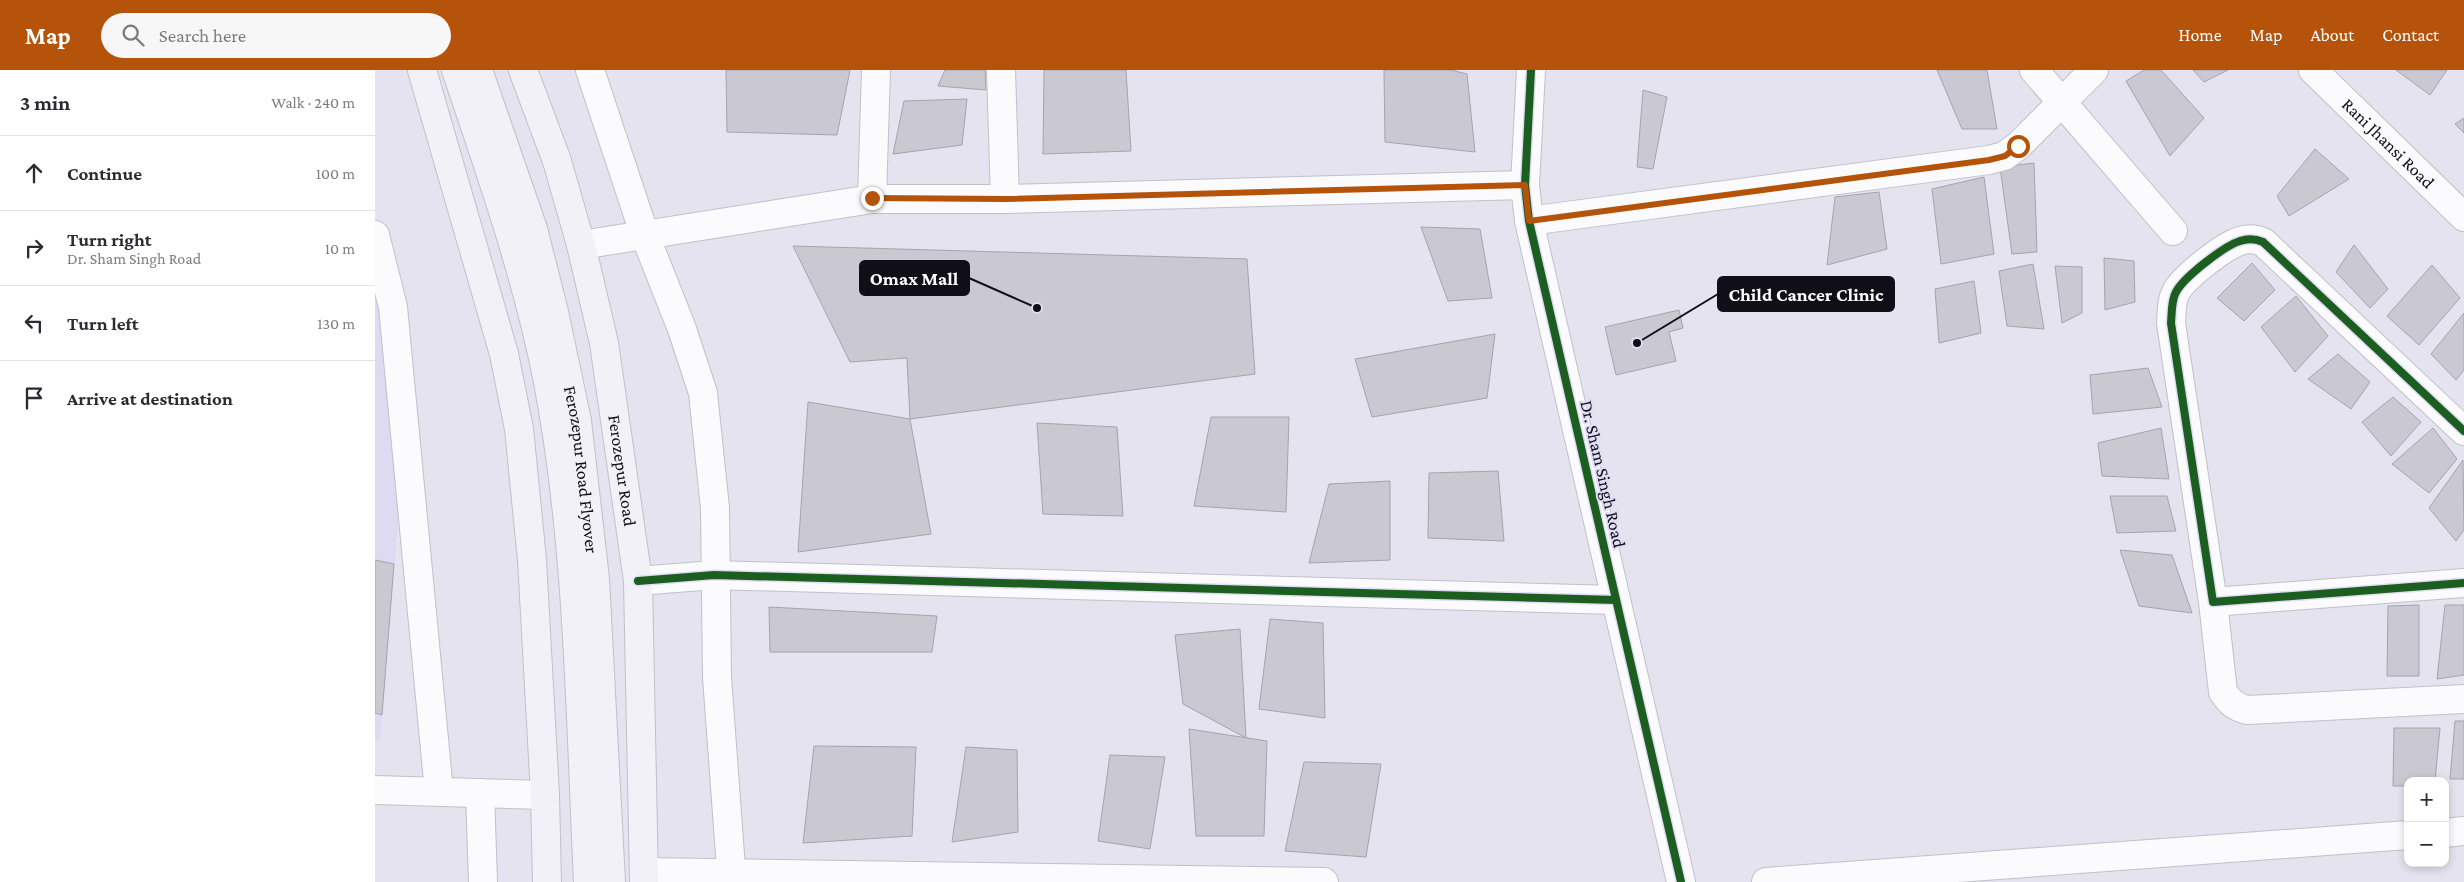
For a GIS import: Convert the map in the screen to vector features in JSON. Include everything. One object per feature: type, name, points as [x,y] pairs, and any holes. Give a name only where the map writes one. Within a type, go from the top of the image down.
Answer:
[{"type":"main road","points":[[422,70],[504,354],[519,429],[532,560],[545,795],[547,882]]},
{"type":"main road","name":"Ferozepur Road Flyover","points":[[456,70],[512,237],[547,377],[564,497],[578,654],[588,882]]},
{"type":"main road","name":"Ferozepur Road Flyover","points":[[478,70],[533,229],[554,312],[577,420],[595,579],[611,882]]},
{"type":"main road","name":"Ferozepur Road","points":[[523,70],[557,161],[581,245],[604,344],[638,581],[644,877]]},
{"type":"street","points":[[590,70],[644,233],[682,329],[703,392],[715,508],[714,575],[717,678],[732,877]]},
{"type":"street","points":[[872,198],[876,70]]},
{"type":"street","points":[[1001,70],[1005,199]]},
{"type":"street","name":"Dr. Sham Singh Road","points":[[1531,70],[1525,185],[1529,221],[1681,882]]},
{"type":"street","points":[[2034,70],[2173,231]]},
{"type":"street","points":[[1529,221],[1989,160],[2005,156],[2018,146],[2094,70]]},
{"type":"street","name":"Rani Jhansi Road","points":[[2313,70],[2464,217]]},
{"type":"street","points":[[581,245],[644,233],[872,198],[1005,199],[1525,185]]},
{"type":"street","points":[[375,235],[393,307],[439,792]]},
{"type":"street","points":[[2464,431],[2263,242],[2255,239],[2239,241],[2203,263],[2176,291],[2172,304],[2171,323],[2213,602],[2223,692],[2230,702],[2238,708],[2247,710],[2464,699]]},
{"type":"street","points":[[638,581],[714,575],[1616,600]]},
{"type":"street","points":[[2213,602],[2464,583]]},
{"type":"street","points":[[375,790],[545,795]]},
{"type":"street","points":[[480,793],[483,882]]},
{"type":"street","points":[[2449,833],[2464,831]]},
{"type":"street","points":[[1766,882],[2404,835]]},
{"type":"street","points":[[644,877],[1324,882]]},
{"type":"shaded area","points":[[375,259],[400,497],[380,741],[375,741]]},
{"type":"building","points":[[726,70],[850,70],[837,135],[727,132]]},
{"type":"building","points":[[945,70],[985,70],[986,90],[938,86]]},
{"type":"building","points":[[1044,70],[1126,70],[1131,151],[1043,154]]},
{"type":"building","points":[[1384,70],[1451,70],[1467,74],[1475,152],[1385,142]]},
{"type":"building","points":[[1937,70],[1987,70],[1997,129],[1962,129]]},
{"type":"building","points":[[2144,70],[2161,70],[2204,118],[2170,156],[2126,81]]},
{"type":"building","points":[[2193,70],[2228,70],[2204,82]]},
{"type":"building","points":[[2396,70],[2447,70],[2430,95]]},
{"type":"building","points":[[1643,90],[1667,97],[1653,169],[1637,167]]},
{"type":"building","points":[[967,99],[962,145],[893,154],[904,101]]},
{"type":"building","points":[[2464,118],[2464,133],[2455,124]]},
{"type":"building","points":[[2315,149],[2349,179],[2289,216],[2277,196]]},
{"type":"building","points":[[2034,163],[2037,252],[2012,254],[2000,167]]},
{"type":"building","points":[[1984,177],[1994,254],[1941,264],[1932,189]]},
{"type":"building","points":[[1879,192],[1887,249],[1827,265],[1835,197]]},
{"type":"building","points":[[1421,227],[1480,229],[1492,298],[1448,301]]},
{"type":"building","points":[[2354,245],[2388,289],[2370,308],[2336,272]]},
{"type":"building","points":[[793,246],[1247,259],[1255,374],[910,419],[907,358],[850,362]]},
{"type":"building","points":[[2104,258],[2134,261],[2135,302],[2105,310]]},
{"type":"building","points":[[2252,263],[2275,290],[2244,321],[2217,298]]},
{"type":"building","points":[[2033,264],[2044,329],[2007,326],[1999,271]]},
{"type":"building","points":[[2432,265],[2460,298],[2419,345],[2387,316]]},
{"type":"building","points":[[2055,266],[2082,267],[2082,313],[2062,323]]},
{"type":"building","points":[[1974,281],[1981,333],[1939,343],[1935,289]]},
{"type":"building","points":[[2296,296],[2328,336],[2295,372],[2261,327]]},
{"type":"building","points":[[1679,310],[1683,328],[1669,332],[1676,361],[1616,375],[1605,327]]},
{"type":"building","points":[[2464,313],[2464,370],[2456,380],[2431,354]]},
{"type":"building","points":[[1495,334],[1487,398],[1372,417],[1355,359]]},
{"type":"building","points":[[2338,354],[2370,382],[2351,409],[2308,379]]},
{"type":"building","points":[[2148,368],[2162,407],[2093,414],[2090,375]]},
{"type":"building","points":[[2393,397],[2421,422],[2391,456],[2362,422]]},
{"type":"building","points":[[808,402],[910,419],[931,534],[798,552]]},
{"type":"building","points":[[1211,417],[1289,417],[1286,512],[1194,506]]},
{"type":"building","points":[[1037,423],[1117,427],[1123,516],[1043,514]]},
{"type":"building","points":[[2161,428],[2169,479],[2102,476],[2098,443]]},
{"type":"building","points":[[2433,428],[2457,459],[2429,493],[2392,464]]},
{"type":"building","points":[[2463,460],[2464,530],[2456,541],[2429,508]]},
{"type":"building","points":[[1498,471],[1504,541],[1428,538],[1429,473]]},
{"type":"building","points":[[1390,481],[1390,560],[1309,563],[1329,484]]},
{"type":"building","points":[[2110,496],[2167,496],[2176,531],[2117,533]]},
{"type":"building","points":[[2120,550],[2172,555],[2192,613],[2139,606]]},
{"type":"building","points":[[375,560],[394,564],[382,715],[375,713]]},
{"type":"building","points":[[2419,605],[2419,676],[2387,676],[2388,606]]},
{"type":"building","points":[[2445,605],[2464,605],[2464,675],[2437,679]]},
{"type":"building","points":[[769,607],[937,616],[932,652],[770,652]]},
{"type":"building","points":[[1270,619],[1323,623],[1325,718],[1259,709]]},
{"type":"building","points":[[1240,629],[1246,738],[1183,704],[1175,635]]},
{"type":"building","points":[[2455,721],[2464,721],[2464,779],[2450,779]]},
{"type":"building","points":[[2394,728],[2440,728],[2435,777],[2404,777],[2404,786],[2393,786]]},
{"type":"building","points":[[1189,729],[1267,741],[1264,836],[1196,836]]},
{"type":"building","points":[[814,746],[916,747],[912,836],[803,843]]},
{"type":"building","points":[[966,747],[1017,750],[1018,832],[952,842]]},
{"type":"building","points":[[1110,755],[1165,757],[1150,849],[1098,841]]},
{"type":"building","points":[[1304,762],[1381,764],[1366,857],[1285,851]]},
{"type":"cycle path","points":[[1531,70],[1525,185],[1529,221],[1681,882]]},
{"type":"cycle path","points":[[2464,431],[2263,242],[2249,239],[2233,244],[2215,255],[2187,278],[2174,296],[2171,323],[2213,602],[2464,583]]},
{"type":"cycle path","points":[[638,581],[714,575],[1616,600]]},
{"type":"place","name":"Omax Mall","points":[[1037,308]]},
{"type":"place","name":"Child Cancer Clinic","points":[[1637,343]]},
{"type":"route","points":[[872,198],[1005,199],[1525,185],[1529,221],[1989,160],[2005,156],[2018,146]]}]
